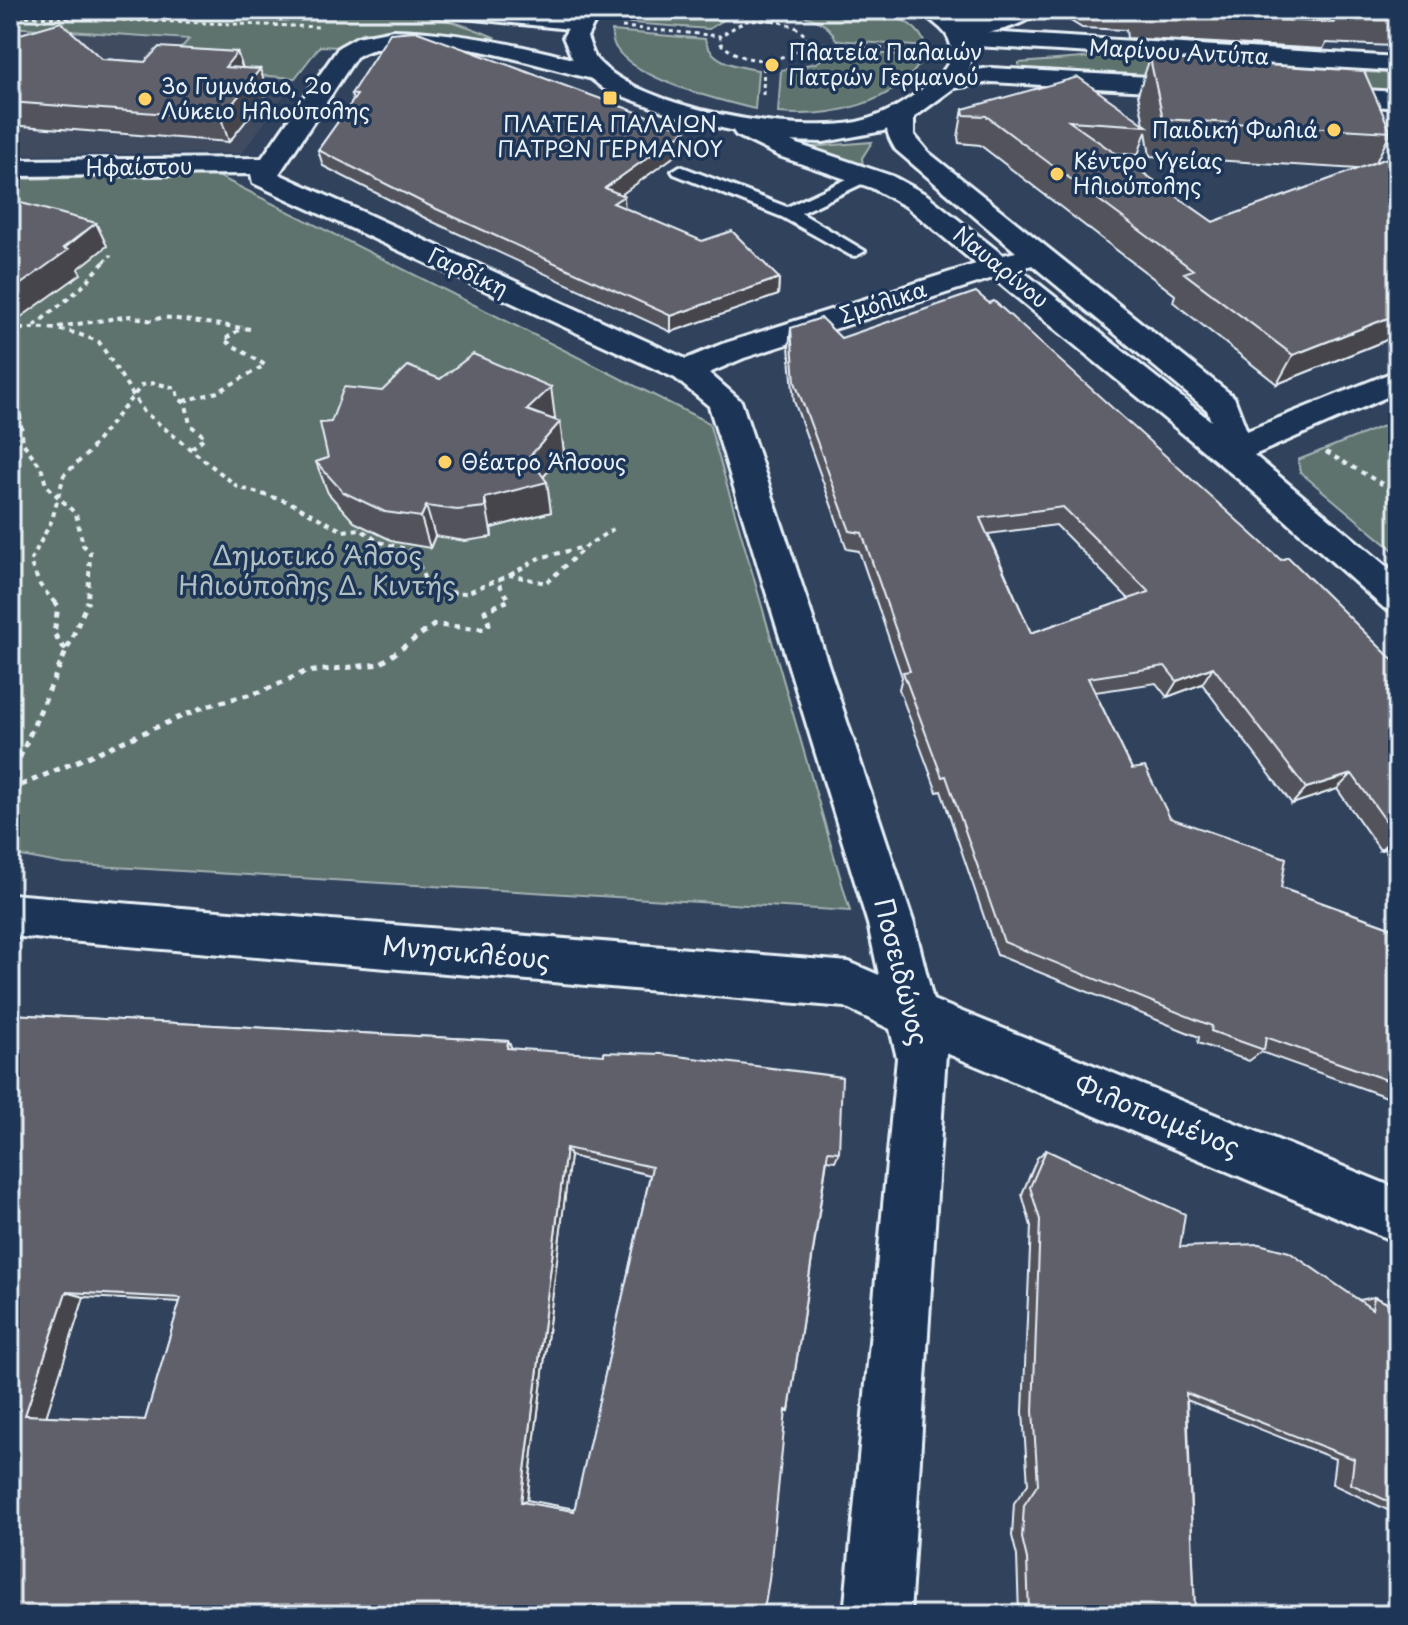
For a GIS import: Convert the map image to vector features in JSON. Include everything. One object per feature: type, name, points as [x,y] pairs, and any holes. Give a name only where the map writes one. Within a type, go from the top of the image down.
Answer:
[{"type":"street","points":[[455,10],[593,20]]},
{"type":"street","points":[[269,166],[347,52],[360,43],[384,38],[506,47],[593,72],[623,89],[745,129],[790,134],[836,133],[901,116],[946,82],[963,57],[956,32],[932,10]]},
{"type":"street","points":[[956,32],[1005,24],[1028,10]]},
{"type":"street","points":[[593,20],[575,45],[593,72]]},
{"type":"street","name":"Μαρίνου Αντύπα","points":[[956,32],[1398,64]]},
{"type":"street","name":"Μαρίνου Αντύπα","points":[[946,82],[991,75],[1228,89]]},
{"type":"street","name":"Μαρίνου Αντύπα","points":[[1290,93],[1398,100]]},
{"type":"street","name":"Ναυαρίνου","points":[[901,116],[897,129],[908,147],[1222,405],[1230,428],[1229,452]]},
{"type":"street","name":"Ναυαρίνου","points":[[745,129],[788,150],[866,176],[917,201],[1229,452],[1398,598]]},
{"type":"street","name":"Ηφαίστου","points":[[10,168],[269,166]]},
{"type":"street","name":"Γαρδίκη","points":[[269,166],[263,177],[686,371]]},
{"type":"street","name":"Σμόλικα","points":[[686,371],[733,351],[1037,254]]},
{"type":"street","name":"Ποσειδώνος","points":[[686,371],[724,401],[888,915],[915,1016],[922,1058],[877,1615]]},
{"type":"street","points":[[1229,452],[1398,380]]},
{"type":"street","name":"Μνησικλέους","points":[[10,915],[849,985],[915,1016]]},
{"type":"street","name":"Φιλοποιμένος","points":[[915,1016],[1398,1216]]},
{"type":"lane","points":[[680,171],[788,213],[856,251]]},
{"type":"lane","points":[[788,213],[866,176]]},
{"type":"path","points":[[767,20],[769,10]]},
{"type":"path","points":[[10,16],[333,28]]},
{"type":"path","points":[[593,20],[720,36],[733,25],[767,20],[794,26],[806,36],[807,42]]},
{"type":"path","points":[[720,36],[725,49],[764,60],[788,56],[807,42],[935,53]]},
{"type":"path","points":[[762,102],[764,60]]},
{"type":"path","points":[[33,326],[81,288],[111,255]]},
{"type":"path","points":[[53,328],[131,316],[152,321],[163,317],[250,329]]},
{"type":"path","points":[[10,331],[33,326],[53,328],[78,333],[99,342],[144,412],[238,487],[289,502],[343,531],[360,529],[379,542],[414,551],[429,591],[448,596],[479,592],[539,558],[588,545]]},
{"type":"path","points":[[68,653],[54,634],[58,606],[40,585],[30,562],[52,520],[56,495],[64,475],[87,454],[142,385],[169,384],[176,388],[178,398],[184,401],[218,392],[265,365],[224,340],[227,335],[243,327]]},
{"type":"path","points":[[10,376],[18,397],[23,443],[41,467],[46,485],[76,514],[83,545],[90,552],[88,608],[10,780]]},
{"type":"path","points":[[184,401],[190,425],[205,437],[192,448]]},
{"type":"path","points":[[1313,445],[1398,493]]},
{"type":"path","points":[[510,575],[546,583],[588,545],[616,527]]},
{"type":"path","points":[[10,790],[206,706],[263,691],[305,672],[380,664],[434,625],[485,629],[489,624],[485,611],[487,607],[509,600],[499,584],[500,579]]},
{"type":"shaded area","name":"3ο Γυμνάσιο, 2ο Λύκειο Ηλιούπολης","points":[[10,27],[320,46],[242,153],[10,155]]},
{"type":"green space","points":[[843,9],[886,15],[904,21],[918,32],[926,47],[836,40],[820,22],[784,10]]},
{"type":"green space","points":[[10,10],[398,12],[441,19],[496,38],[363,32],[337,47],[320,46],[295,78],[164,68],[189,39],[10,27]]},
{"type":"green space","points":[[630,10],[763,10],[727,18],[709,29],[617,22]]},
{"type":"green space","points":[[612,31],[705,39],[719,58],[758,70],[755,109],[694,92],[646,72],[627,60],[615,46]]},
{"type":"green space","points":[[833,50],[924,57],[897,87],[860,105],[819,113],[778,113],[781,70],[816,63]]},
{"type":"green space","points":[[1108,56],[1398,74],[1398,92],[1019,68],[1019,63]]},
{"type":"green space","points":[[872,142],[862,158],[863,166],[809,147]]},
{"type":"green space","name":"Δημοτικό Άλσος Ηλιούπολης Δ. Κιντής","points":[[218,176],[709,423],[850,911],[64,864],[10,854],[10,179]]},
{"type":"green space","points":[[1398,420],[1398,554],[1300,472],[1298,460]]},
{"type":"building","points":[[1135,10],[1398,10],[1398,20],[1332,17],[1334,23]]},
{"type":"building","points":[[61,22],[102,59],[145,62],[159,47],[237,52],[225,67],[260,69],[221,118],[10,102],[10,37]]},
{"type":"building","points":[[415,31],[686,130],[605,188],[624,196],[613,203],[702,241],[732,231],[779,278],[671,316],[430,206],[318,150],[357,95],[351,94],[390,33]]},
{"type":"building","points":[[1150,58],[1364,71],[1391,132],[1163,119]]},
{"type":"building","points":[[1078,77],[1147,126],[1069,121],[1213,222],[1398,154],[1398,314],[1293,355],[1184,273],[1193,270],[986,116],[964,115],[963,109]]},
{"type":"building","points":[[10,200],[96,223],[63,248],[68,250],[10,292]]},
{"type":"building","points":[[976,292],[989,303],[994,301],[1281,560],[1288,557],[1398,665],[1398,835],[1352,774],[1306,788],[1213,667],[1177,681],[1165,666],[1088,678],[1132,769],[1145,767],[1170,818],[1286,858],[1281,888],[1398,930],[1398,1084],[1266,1037],[1264,1050],[1211,1031],[1212,1026],[1004,942],[946,776],[942,777],[903,672],[910,671],[862,533],[850,531],[795,382],[791,328],[821,318],[841,338]],"holes":[[[1063,507],[1149,592],[1031,633],[980,518]]]},
{"type":"building","name":"Θέατρο Άλσους","points":[[473,354],[551,387],[527,410],[560,422],[529,457],[547,482],[485,498],[485,507],[457,510],[426,506],[421,517],[385,512],[343,492],[316,462],[328,458],[320,423],[331,422],[344,387],[382,391],[408,366],[440,379]]},
{"type":"building","points":[[10,1014],[508,1041],[507,1048],[604,1055],[604,1052],[662,1054],[842,1077],[839,1152],[828,1151],[789,1411],[786,1410],[763,1615],[10,1615]],"holes":[[[566,1148],[652,1167],[574,1511],[521,1502]],[[66,1292],[181,1298],[145,1420],[25,1415]]]},
{"type":"building","points":[[1046,1150],[1185,1214],[1180,1247],[1259,1244],[1289,1252],[1372,1309],[1374,1297],[1398,1308],[1398,1506],[1351,1484],[1354,1459],[1186,1393],[1195,1612],[1204,1615],[1029,1615],[1027,1559],[1022,1538],[1024,1505],[1038,1484],[1033,1411],[1040,1220],[1030,1187]]},
{"type":"place","name":"Πλατεία Παλαιών Πατρών Γερμανού","points":[[772,65]]},
{"type":"place","name":"ΠΛΑΤΕΙΑ ΠΑΛΑΙΩΝ ΠΑΤΡΩΝ ΓΕΡΜΑΝΟΥ","points":[[610,98]]},
{"type":"place","name":"3ο Γυμνάσιο, 2ο Λύκειο Ηλιούπολης","points":[[145,99]]},
{"type":"place","name":"Παιδική Φωλιά","points":[[1334,130]]},
{"type":"place","name":"Κέντρο Υγείας Ηλιούπολης","points":[[1057,174]]},
{"type":"place","name":"Θέατρο Άλσους","points":[[445,462]]}]
